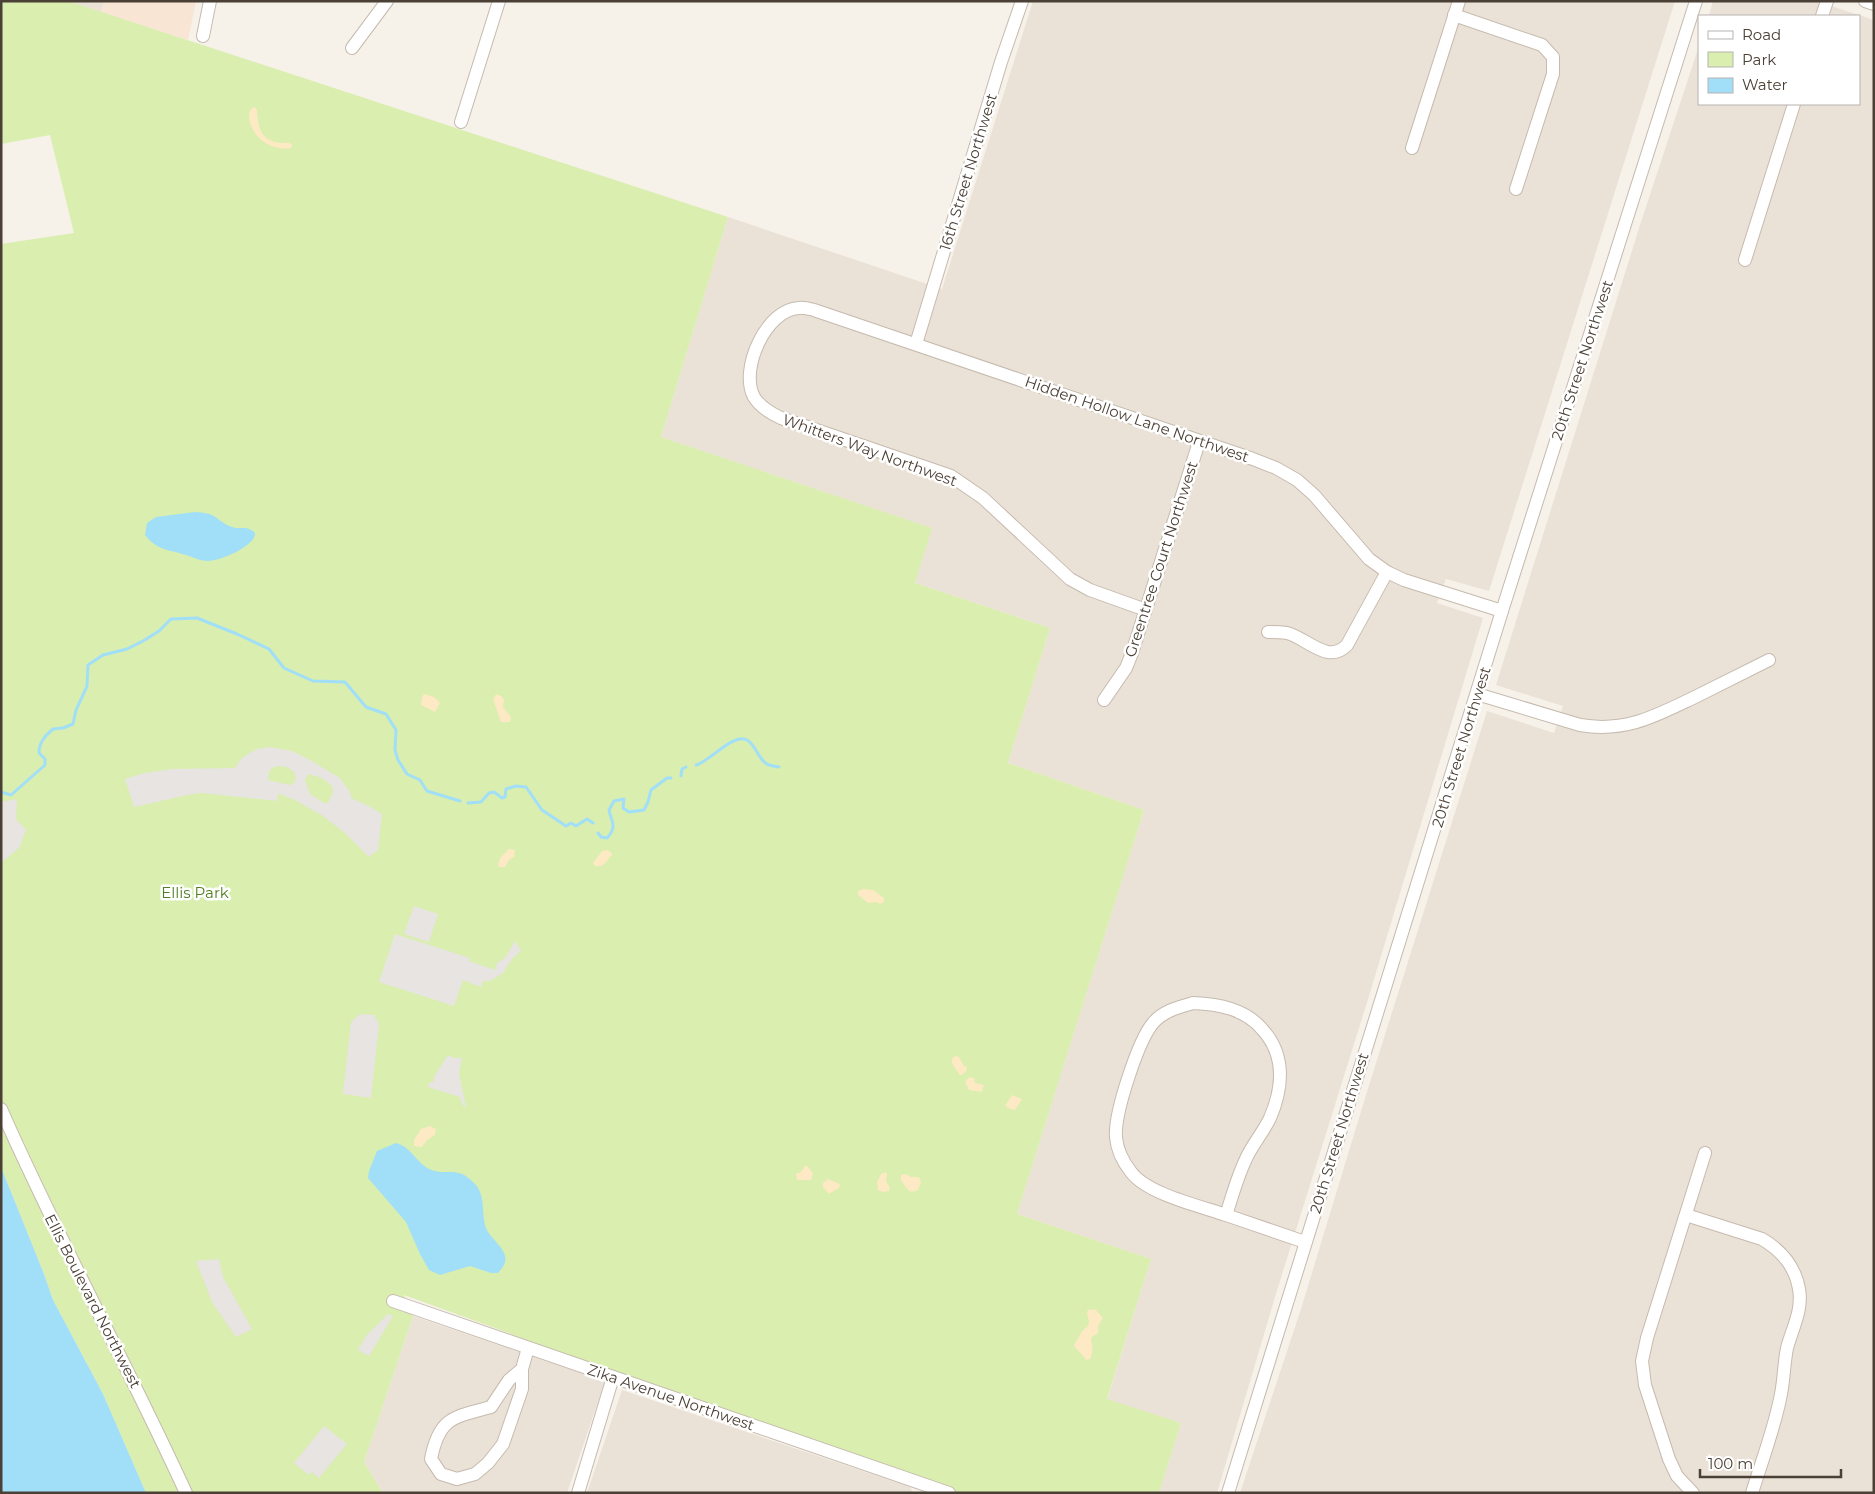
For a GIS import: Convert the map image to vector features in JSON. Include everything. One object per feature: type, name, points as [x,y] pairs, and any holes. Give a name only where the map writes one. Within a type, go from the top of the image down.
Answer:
[{"type":"street","points":[[203,36],[210,1]]},
{"type":"street","points":[[352,48],[387,1]]},
{"type":"street","points":[[461,122],[499,1]]},
{"type":"street","name":"16th Street Northwest","points":[[916,344],[1022,1]]},
{"type":"street","points":[[1412,148],[1459,1]]},
{"type":"street","name":"20th Street Northwest","points":[[1228,1493],[1502,611],[1696,1]]},
{"type":"street","points":[[1822,15],[1827,1]]},
{"type":"street","points":[[1864,1],[1874,4]]},
{"type":"street","points":[[1454,15],[1542,45],[1553,56],[1553,74],[1516,189]]},
{"type":"street","points":[[1745,260],[1794,105]]},
{"type":"street","name":"Hidden Hollow Lane Northwest","points":[[755,353],[763,332],[772,321],[783,313],[798,307],[814,310],[1198,442],[1253,459],[1276,468],[1297,480],[1314,495],[1369,559],[1387,572],[1404,580],[1502,611]]},
{"type":"street","name":"Whitters Way Northwest","points":[[755,353],[749,377],[751,388],[754,397],[768,412],[951,476],[982,498],[1070,580],[1090,590],[1146,610]]},
{"type":"street","name":"Greentree Court Northwest","points":[[1104,700],[1126,668],[1198,442]]},
{"type":"street","points":[[1268,632],[1288,633],[1322,651],[1337,652],[1343,650],[1387,572]]},
{"type":"street","points":[[1477,694],[1580,725],[1620,727],[1649,719],[1769,660]]},
{"type":"street","points":[[1226,1215],[1245,1160],[1270,1117],[1280,1077],[1280,1062],[1276,1047],[1255,1021],[1238,1011],[1223,1006],[1193,1003],[1167,1012],[1154,1021],[1139,1045],[1120,1109],[1116,1136],[1124,1162],[1132,1174],[1143,1184],[1157,1191],[1226,1215],[1305,1242]]},
{"type":"street","name":"Ellis Boulevard Northwest","points":[[1,1109],[37,1190],[134,1383],[186,1493]]},
{"type":"street","points":[[1693,1493],[1677,1476],[1669,1459],[1645,1385],[1642,1361],[1647,1338],[1705,1153]]},
{"type":"street","points":[[1686,1215],[1771,1244],[1787,1259],[1797,1279],[1800,1301],[1799,1312],[1787,1349],[1782,1394],[1752,1493]]},
{"type":"street","name":"Zika Avenue Northwest","points":[[393,1302],[613,1377],[931,1490],[949,1493]]},
{"type":"street","points":[[522,1369],[509,1380],[491,1407],[456,1416],[443,1426],[434,1441],[431,1459],[441,1474],[457,1479],[475,1474],[488,1463],[503,1444],[522,1390],[522,1369],[528,1348]]},
{"type":"street","points":[[578,1493],[613,1377]]},
{"type":"shaded area","points":[[68,1],[104,1],[101,12]]},
{"type":"shaded area","points":[[104,1],[196,1],[188,40],[101,12]]},
{"type":"shaded area","points":[[1033,1],[1675,1],[1489,591],[1446,579],[1437,603],[1483,618],[1369,996],[1275,1297],[1217,1493],[1159,1493],[1181,1423],[1107,1400],[1151,1259],[1017,1214],[1144,810],[1008,763],[1050,628],[915,583],[931,528],[661,437],[728,217],[942,289]]},
{"type":"shaded area","points":[[1713,1],[1816,1],[1859,15],[1709,15]]},
{"type":"shaded area","points":[[1860,15],[1874,20],[1874,1493],[1240,1493],[1301,1309],[1487,711],[1554,733],[1563,706],[1496,685],[1641,222],[1698,49],[1698,105],[1860,105]]},
{"type":"shaded area","points":[[270,747],[292,751],[340,778],[350,792],[351,798],[382,814],[378,850],[369,857],[345,833],[323,816],[280,794],[278,794],[277,801],[202,793],[134,807],[125,779],[144,773],[173,769],[235,768],[241,759],[257,749]],"holes":[[[278,766],[287,767],[294,772],[296,778],[293,784],[268,780],[269,772],[272,768]],[[308,774],[322,778],[332,786],[333,792],[328,803],[324,803],[310,794],[305,780]]]},
{"type":"shaded area","points":[[17,799],[16,819],[26,830],[19,848],[1,863],[1,802]]},
{"type":"shaded area","points":[[414,906],[438,914],[429,942],[404,934]]},
{"type":"shaded area","points":[[395,934],[470,958],[469,961],[495,970],[497,963],[505,958],[515,941],[521,951],[512,959],[503,973],[490,981],[483,981],[481,987],[463,980],[454,1006],[379,982]]},
{"type":"shaded area","points":[[360,1014],[374,1015],[379,1024],[371,1098],[343,1094],[351,1022]]},
{"type":"shaded area","points":[[448,1055],[454,1058],[462,1058],[459,1074],[466,1107],[463,1106],[460,1097],[428,1087],[428,1084],[434,1081],[434,1077]]},
{"type":"shaded area","points":[[219,1259],[223,1277],[252,1329],[236,1337],[212,1302],[196,1261]]},
{"type":"shaded area","points":[[388,1314],[393,1316],[369,1356],[358,1350],[366,1336]]},
{"type":"shaded area","points":[[413,1316],[605,1381],[567,1493],[383,1493],[364,1462]]},
{"type":"shaded area","points":[[622,1390],[910,1487],[913,1493],[587,1493]]},
{"type":"shaded area","points":[[324,1426],[347,1444],[319,1478],[312,1472],[309,1475],[294,1463]]},
{"type":"green space","name":"Ellis Park","points":[[1,1],[68,1],[728,217],[661,437],[932,528],[915,583],[1050,628],[1008,763],[1144,810],[1017,1214],[1151,1259],[1107,1399],[1181,1423],[1159,1493],[930,1493],[931,1487],[404,1295],[413,1316],[364,1462],[383,1493],[146,1493],[103,1394],[53,1300],[1,1167],[1,244],[74,233],[50,135],[1,144]]},
{"type":"sand","points":[[255,107],[259,127],[264,136],[280,143],[292,144],[291,148],[284,149],[272,146],[256,135],[249,117],[252,108]]},
{"type":"sand","points":[[424,694],[434,697],[440,703],[435,712],[421,705]]},
{"type":"sand","points":[[496,694],[504,699],[503,707],[511,717],[510,722],[501,722],[493,699]]},
{"type":"sand","points":[[509,849],[515,850],[514,857],[509,860],[505,867],[499,867],[500,858]]},
{"type":"sand","points":[[607,850],[612,855],[603,865],[595,866],[593,863],[595,860],[602,851]]},
{"type":"sand","points":[[863,889],[873,890],[884,898],[884,902],[880,904],[877,902],[868,903],[858,895],[858,891]]},
{"type":"sand","points":[[955,1056],[959,1057],[964,1066],[967,1067],[966,1072],[961,1075],[952,1063],[952,1059]]},
{"type":"sand","points":[[969,1077],[974,1078],[975,1083],[984,1085],[982,1092],[969,1090],[965,1082]]},
{"type":"sand","points":[[1012,1095],[1022,1099],[1015,1110],[1005,1106]]},
{"type":"sand","points":[[430,1126],[436,1129],[435,1135],[427,1140],[422,1147],[414,1146],[414,1140],[421,1129]]},
{"type":"sand","points":[[805,1166],[813,1173],[811,1180],[797,1180],[796,1174],[801,1172]]},
{"type":"sand","points":[[886,1172],[886,1181],[890,1188],[889,1191],[883,1192],[878,1190],[877,1182],[881,1174]]},
{"type":"sand","points":[[906,1174],[911,1177],[919,1177],[921,1182],[918,1190],[910,1191],[905,1186],[901,1175]]},
{"type":"sand","points":[[828,1179],[840,1184],[839,1188],[829,1194],[823,1187],[823,1183]]},
{"type":"sand","points":[[1095,1309],[1103,1318],[1098,1326],[1098,1333],[1091,1340],[1092,1354],[1090,1359],[1086,1360],[1074,1345],[1082,1331],[1088,1326],[1088,1310]]},
{"type":"water","points":[[195,512],[213,515],[235,528],[249,529],[255,533],[254,538],[244,548],[236,552],[208,561],[163,549],[154,544],[145,535],[147,523],[156,517]]},
{"type":"water","points":[[396,1143],[405,1147],[429,1169],[463,1174],[475,1184],[481,1194],[486,1228],[504,1252],[505,1263],[498,1273],[491,1273],[470,1266],[440,1275],[429,1270],[406,1222],[368,1178],[377,1151]]},
{"type":"water","points":[[1,1167],[53,1300],[103,1394],[146,1493],[1,1493]]},
{"type":"waterway","points":[[1,792],[11,795],[45,765],[45,759],[39,753],[41,742],[53,729],[73,724],[76,710],[87,686],[88,665],[103,655],[127,649],[143,641],[159,631],[171,619],[197,618],[269,649],[284,668],[313,681],[345,682],[366,707],[386,714],[396,730],[395,750],[398,760],[407,774],[420,780],[427,791],[460,801]]},
{"type":"waterway","points":[[696,765],[735,740],[742,739],[747,740],[753,745],[764,762],[779,767]]},
{"type":"waterway","points":[[681,776],[682,769],[686,767]]},
{"type":"waterway","points":[[598,833],[601,837],[607,838],[610,834],[613,824],[609,810],[614,801],[624,799],[623,808],[629,812],[644,810],[651,790],[667,778],[671,778]]},
{"type":"waterway","points":[[468,803],[481,802],[489,793],[494,792],[502,798],[505,797],[506,789],[516,786],[526,787],[542,810],[566,826],[571,823],[576,826],[587,819],[593,823]]}]
